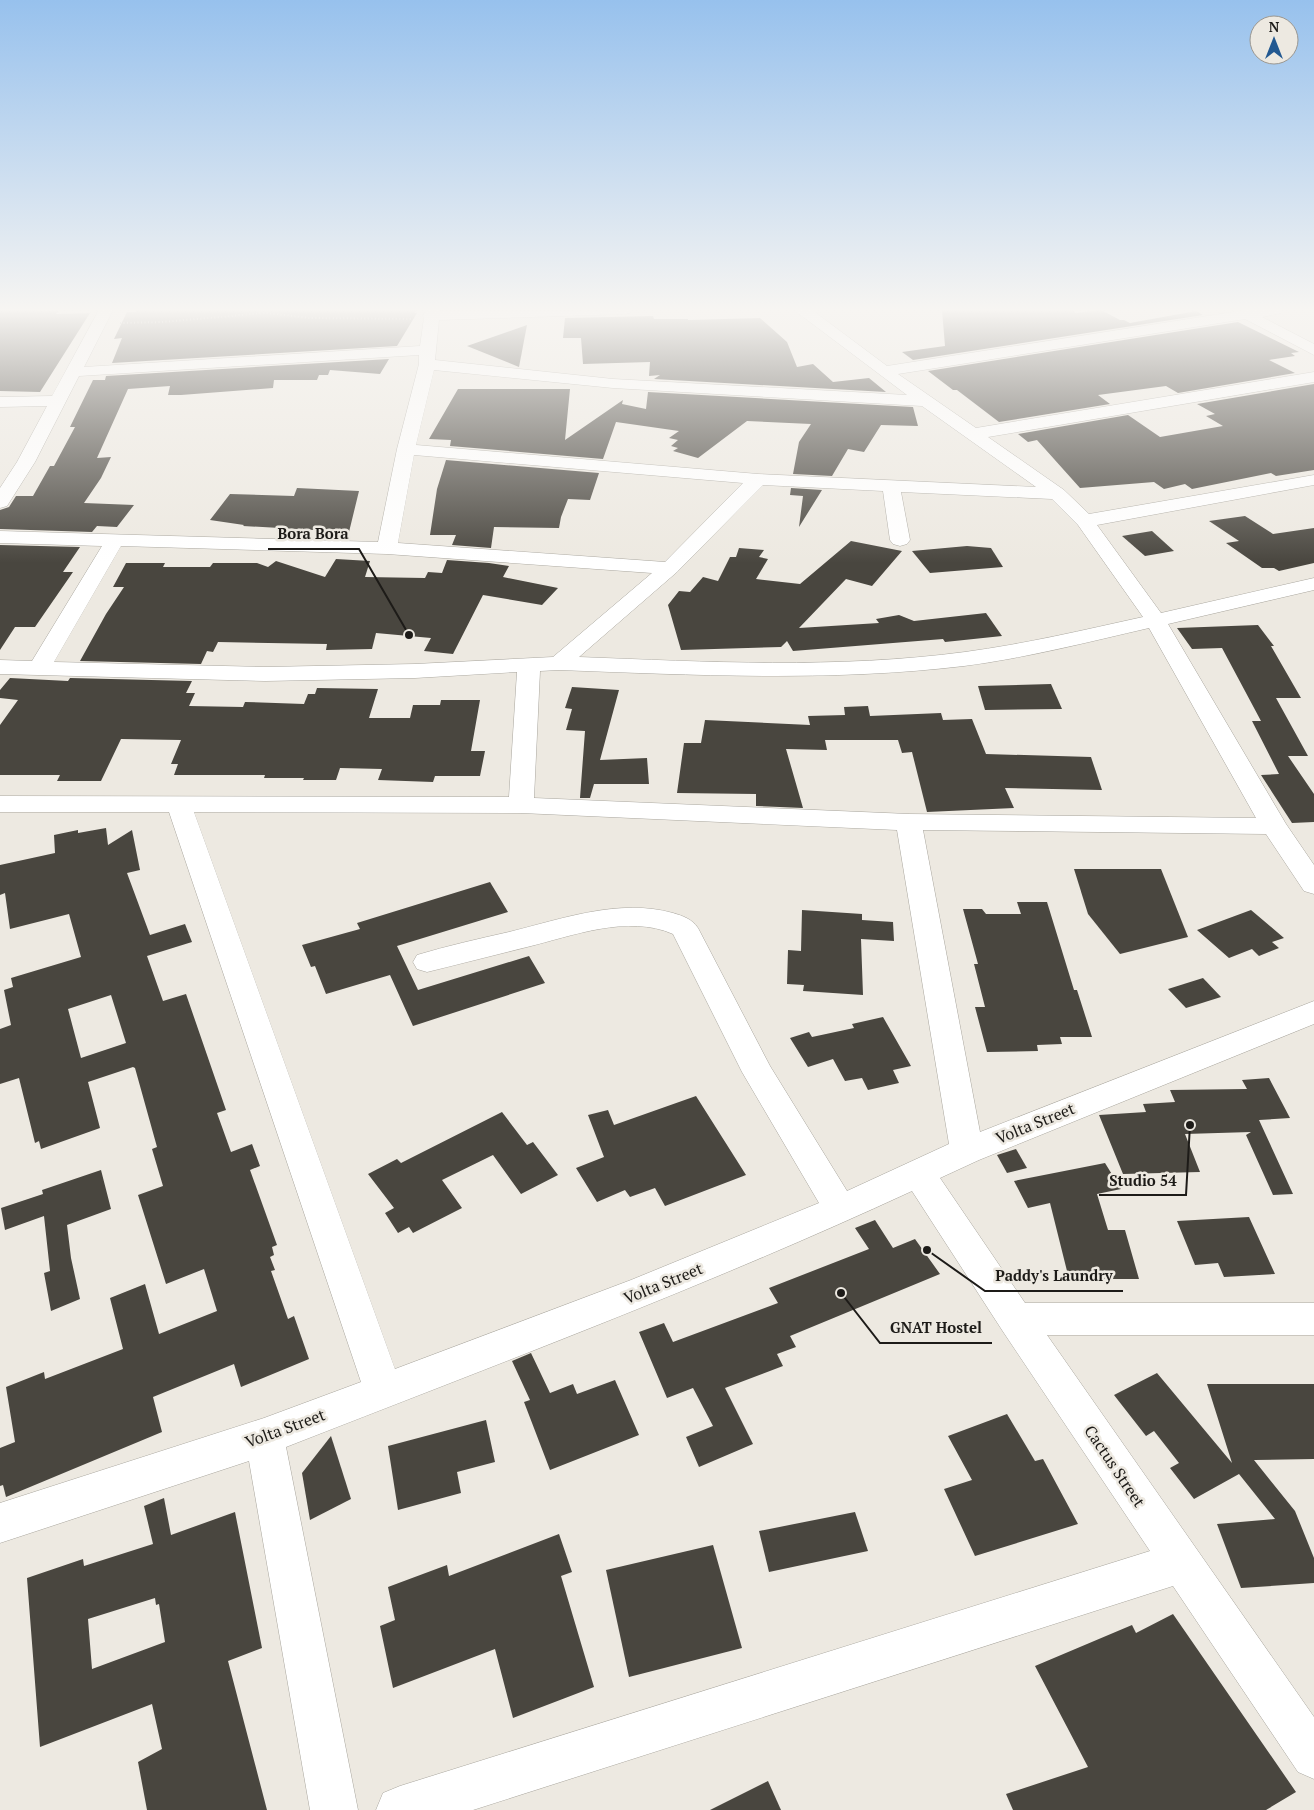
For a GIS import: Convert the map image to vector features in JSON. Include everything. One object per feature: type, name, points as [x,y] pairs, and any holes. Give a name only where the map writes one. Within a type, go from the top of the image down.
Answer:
[{"type":"street","points":[[0,502],[26,462],[61,394]]},
{"type":"street","points":[[387,548],[418,394]]},
{"type":"street","points":[[752,394],[926,401]]},
{"type":"street","points":[[917,394],[1057,494],[1085,521],[1154,619],[1274,826],[1314,885]]},
{"type":"street","points":[[972,434],[1209,394]]},
{"type":"street","points":[[0,402],[58,401]]},
{"type":"street","points":[[406,449],[758,480],[1057,494]]},
{"type":"street","points":[[559,663],[670,568],[758,480]]},
{"type":"street","points":[[1085,521],[1314,480]]},
{"type":"street","points":[[891,486],[900,540]]},
{"type":"street","points":[[0,537],[387,548],[670,568]]},
{"type":"street","points":[[39,668],[116,539]]},
{"type":"street","points":[[0,667],[265,674],[415,671],[559,663],[707,669],[901,665],[974,657],[1065,641],[1154,619],[1314,584]]},
{"type":"street","points":[[521,805],[529,665]]},
{"type":"street","points":[[0,804],[521,805],[909,822],[1274,826]]},
{"type":"street","points":[[179,805],[384,1392]]},
{"type":"street","points":[[909,822],[968,1151]]},
{"type":"street","points":[[427,962],[597,920],[651,917],[669,920],[684,928],[758,1072],[840,1209]]},
{"type":"street","name":"Volta Street","points":[[0,1523],[264,1437],[644,1291],[840,1209],[968,1151],[1314,1012]]},
{"type":"street","name":"Cactus Street","points":[[918,1174],[1314,1756]]},
{"type":"street","points":[[1016,1319],[1314,1319]]},
{"type":"street","points":[[264,1437],[334,1810]]},
{"type":"street","points":[[400,1810],[1181,1562]]},
{"type":"building","points":[[86,394],[126,394],[97,458],[111,457],[101,478],[84,503],[134,505],[117,527],[97,526],[92,532],[0,529],[0,510],[9,507],[16,496],[33,496],[50,466],[54,466],[75,427],[70,427]]},
{"type":"building","points":[[455,394],[569,394],[565,440],[623,400],[622,404],[646,409],[648,394],[692,394],[913,407],[918,426],[881,425],[864,452],[848,449],[832,476],[793,474],[799,442],[811,424],[747,421],[698,458],[673,451],[678,448],[671,446],[678,440],[669,438],[679,431],[616,422],[603,459],[450,446],[451,440],[429,439]]},
{"type":"building","points":[[963,394],[1102,394],[1098,395],[1110,404],[999,422]]},
{"type":"building","points":[[1253,394],[1314,394],[1314,470],[1276,476],[1271,473],[1192,489],[1185,484],[1164,489],[1154,482],[1080,488],[1037,440],[1028,442],[1018,434],[1128,415],[1160,437],[1223,426],[1206,416],[1215,414],[1197,404]]},
{"type":"building","points":[[446,460],[599,473],[590,500],[568,499],[559,528],[494,527],[491,548],[452,545],[456,535],[430,535],[437,489]]},
{"type":"building","points":[[297,488],[359,491],[349,532],[243,526],[210,520],[230,494],[294,496]]},
{"type":"building","points":[[791,488],[822,490],[799,527],[803,496],[790,495]]},
{"type":"building","points":[[1245,516],[1273,534],[1314,528],[1314,563],[1279,571],[1274,568],[1262,568],[1226,543],[1239,541],[1209,521]]},
{"type":"building","points":[[1152,531],[1174,551],[1145,556],[1122,536]]},
{"type":"building","points":[[851,541],[902,551],[872,586],[846,579],[799,628],[879,623],[876,619],[899,615],[914,621],[986,613],[1002,636],[945,642],[943,639],[793,651],[787,641],[781,647],[681,650],[668,605],[679,591],[690,592],[703,577],[718,581],[730,557],[736,557],[739,548],[764,550],[759,557],[768,559],[756,579],[800,584]]},
{"type":"building","points":[[0,545],[80,547],[63,572],[73,572],[35,627],[15,627],[0,650]]},
{"type":"building","points":[[967,546],[991,548],[1003,567],[930,573],[912,551]]},
{"type":"building","points":[[336,559],[370,561],[365,577],[425,578],[428,572],[442,573],[447,560],[489,563],[509,566],[503,577],[558,588],[542,605],[483,595],[453,654],[424,651],[431,638],[376,633],[372,649],[326,650],[327,644],[218,642],[213,652],[207,651],[201,664],[80,661],[106,614],[124,587],[113,587],[126,563],[165,563],[163,567],[210,567],[213,563],[257,563],[268,567],[276,561],[325,577]]},
{"type":"building","points":[[1258,625],[1274,646],[1271,646],[1301,698],[1276,698],[1308,756],[1288,756],[1314,794],[1314,822],[1292,823],[1261,775],[1279,774],[1252,721],[1261,721],[1222,648],[1192,649],[1177,628]]},
{"type":"building","points":[[10,678],[68,681],[70,678],[192,681],[186,693],[195,693],[189,706],[243,707],[245,702],[304,704],[308,694],[315,694],[317,688],[378,689],[369,718],[410,718],[413,705],[440,705],[441,700],[480,700],[471,751],[485,751],[480,776],[435,776],[433,782],[378,780],[382,769],[340,768],[336,780],[303,780],[304,778],[264,778],[265,775],[174,775],[178,764],[171,764],[181,740],[121,739],[101,781],[57,781],[60,775],[0,775],[0,725],[18,700],[0,698],[0,690]]},
{"type":"building","points":[[1051,684],[1062,709],[985,710],[978,686]]},
{"type":"building","points":[[572,687],[619,690],[600,760],[647,758],[649,784],[594,784],[590,798],[580,798],[585,731],[566,730],[572,709],[565,708]]},
{"type":"building","points":[[868,706],[870,716],[941,713],[943,720],[972,719],[986,754],[1091,757],[1102,790],[1005,788],[1014,808],[927,812],[912,752],[902,753],[898,740],[825,740],[827,750],[786,749],[803,808],[756,806],[756,794],[677,793],[684,743],[701,743],[705,720],[810,725],[808,716],[845,715],[844,707]]},
{"type":"building","points":[[106,828],[108,845],[132,830],[140,870],[127,873],[150,935],[185,924],[192,942],[147,956],[163,1001],[186,994],[226,1110],[217,1113],[231,1152],[252,1144],[260,1166],[250,1170],[277,1245],[272,1247],[274,1255],[270,1257],[275,1270],[271,1271],[288,1319],[294,1316],[309,1359],[241,1387],[234,1364],[153,1397],[162,1432],[6,1497],[3,1485],[0,1486],[0,1448],[15,1442],[6,1387],[44,1372],[45,1379],[123,1349],[110,1298],[145,1284],[159,1334],[217,1311],[204,1269],[166,1284],[138,1195],[163,1186],[152,1149],[157,1147],[135,1068],[133,1067],[88,1082],[100,1128],[41,1149],[39,1141],[35,1143],[19,1078],[0,1084],[0,1029],[11,1025],[4,990],[13,987],[11,978],[81,957],[69,914],[10,929],[5,893],[0,895],[0,865],[55,853],[54,835],[78,830],[78,833]],"holes":[[[111,995],[126,1043],[81,1058],[68,1009]]]},
{"type":"building","points":[[1074,869],[1161,869],[1188,937],[1120,954],[1088,914]]},
{"type":"building","points":[[490,882],[508,912],[397,946],[418,990],[529,956],[545,983],[413,1026],[390,975],[326,994],[315,966],[311,967],[302,945],[360,929],[357,923]]},
{"type":"building","points":[[1017,902],[1047,902],[1074,990],[1077,990],[1092,1037],[1060,1037],[1062,1044],[1037,1045],[1038,1051],[987,1052],[975,1007],[985,1007],[974,964],[978,964],[963,909],[982,909],[986,914],[1021,914]]},
{"type":"building","points":[[802,910],[862,914],[862,920],[893,922],[894,941],[861,939],[863,995],[803,991],[804,985],[787,984],[788,950],[801,951]]},
{"type":"building","points":[[1251,910],[1284,938],[1272,942],[1279,948],[1259,956],[1252,949],[1229,958],[1197,930]]},
{"type":"building","points":[[1203,978],[1221,997],[1186,1008],[1168,989]]},
{"type":"building","points":[[883,1017],[911,1066],[893,1070],[899,1083],[868,1090],[862,1078],[845,1081],[833,1059],[808,1067],[790,1038],[809,1032],[812,1037],[854,1028],[852,1024]]},
{"type":"building","points":[[1269,1078],[1290,1118],[1259,1120],[1293,1194],[1273,1195],[1246,1135],[1251,1132],[1185,1134],[1200,1172],[1123,1174],[1099,1115],[1146,1112],[1143,1104],[1175,1102],[1170,1090],[1247,1089],[1242,1080]]},
{"type":"building","points":[[696,1096],[746,1175],[665,1206],[655,1188],[630,1197],[625,1190],[597,1202],[576,1168],[604,1157],[588,1115],[608,1110],[614,1125]]},
{"type":"building","points":[[502,1112],[527,1145],[533,1142],[558,1175],[521,1194],[493,1155],[442,1180],[462,1208],[413,1233],[409,1227],[398,1233],[385,1213],[394,1208],[368,1174],[397,1159],[401,1163]]},
{"type":"building","points":[[1016,1149],[1027,1168],[1007,1173],[997,1155]]},
{"type":"building","points":[[1105,1163],[1121,1189],[1097,1194],[1108,1230],[1125,1230],[1139,1279],[1069,1279],[1050,1203],[1028,1208],[1014,1181]]},
{"type":"building","points":[[101,1170],[111,1209],[67,1225],[71,1258],[80,1299],[51,1311],[44,1273],[50,1271],[44,1216],[5,1230],[1,1208],[43,1194],[42,1190]]},
{"type":"building","points":[[1249,1217],[1275,1274],[1224,1277],[1218,1263],[1195,1265],[1177,1221]]},
{"type":"building","points":[[875,1220],[893,1248],[915,1239],[940,1274],[790,1336],[796,1347],[777,1354],[783,1366],[725,1388],[753,1444],[699,1467],[686,1437],[713,1426],[693,1388],[667,1398],[639,1332],[664,1323],[673,1342],[778,1303],[769,1288],[869,1249],[855,1228]]},
{"type":"building","points":[[531,1353],[550,1393],[573,1384],[577,1394],[615,1380],[639,1435],[550,1470],[524,1402],[530,1400],[512,1361]]},
{"type":"building","points":[[1157,1373],[1232,1463],[1207,1384],[1314,1384],[1314,1459],[1254,1460],[1295,1511],[1314,1558],[1314,1583],[1241,1588],[1217,1524],[1275,1519],[1239,1474],[1194,1499],[1170,1468],[1179,1463],[1154,1431],[1146,1436],[1114,1395]]},
{"type":"building","points":[[1007,1414],[1035,1461],[1043,1459],[1078,1524],[975,1556],[944,1489],[972,1480],[948,1436]]},
{"type":"building","points":[[486,1420],[495,1462],[457,1472],[461,1493],[398,1510],[388,1446]]},
{"type":"building","points":[[331,1436],[351,1499],[310,1520],[302,1473]]},
{"type":"building","points":[[164,1498],[171,1535],[235,1512],[262,1648],[228,1661],[267,1810],[147,1810],[138,1762],[162,1749],[152,1704],[40,1747],[27,1578],[83,1559],[84,1566],[153,1544],[144,1506]],"holes":[[[155,1598],[156,1605],[159,1604],[165,1642],[92,1669],[88,1619]]]},
{"type":"building","points":[[855,1512],[868,1551],[769,1572],[759,1531]]},
{"type":"building","points":[[559,1534],[572,1572],[561,1576],[594,1687],[513,1718],[495,1649],[393,1688],[380,1626],[395,1620],[388,1587],[447,1565],[449,1576]]},
{"type":"building","points":[[713,1545],[742,1648],[629,1677],[606,1570]]},
{"type":"building","points":[[1173,1614],[1296,1792],[1266,1810],[1013,1810],[1006,1794],[1088,1767],[1035,1666],[1132,1625],[1136,1633]]},
{"type":"building","points":[[768,1781],[781,1810],[710,1810]]},
{"type":"place","name":"Bora Bora","points":[[409,635]]},
{"type":"place","name":"Studio 54","points":[[1190,1125]]},
{"type":"place","name":"Paddy's Laundry","points":[[927,1250]]},
{"type":"place","name":"GNAT Hostel","points":[[841,1293]]}]
